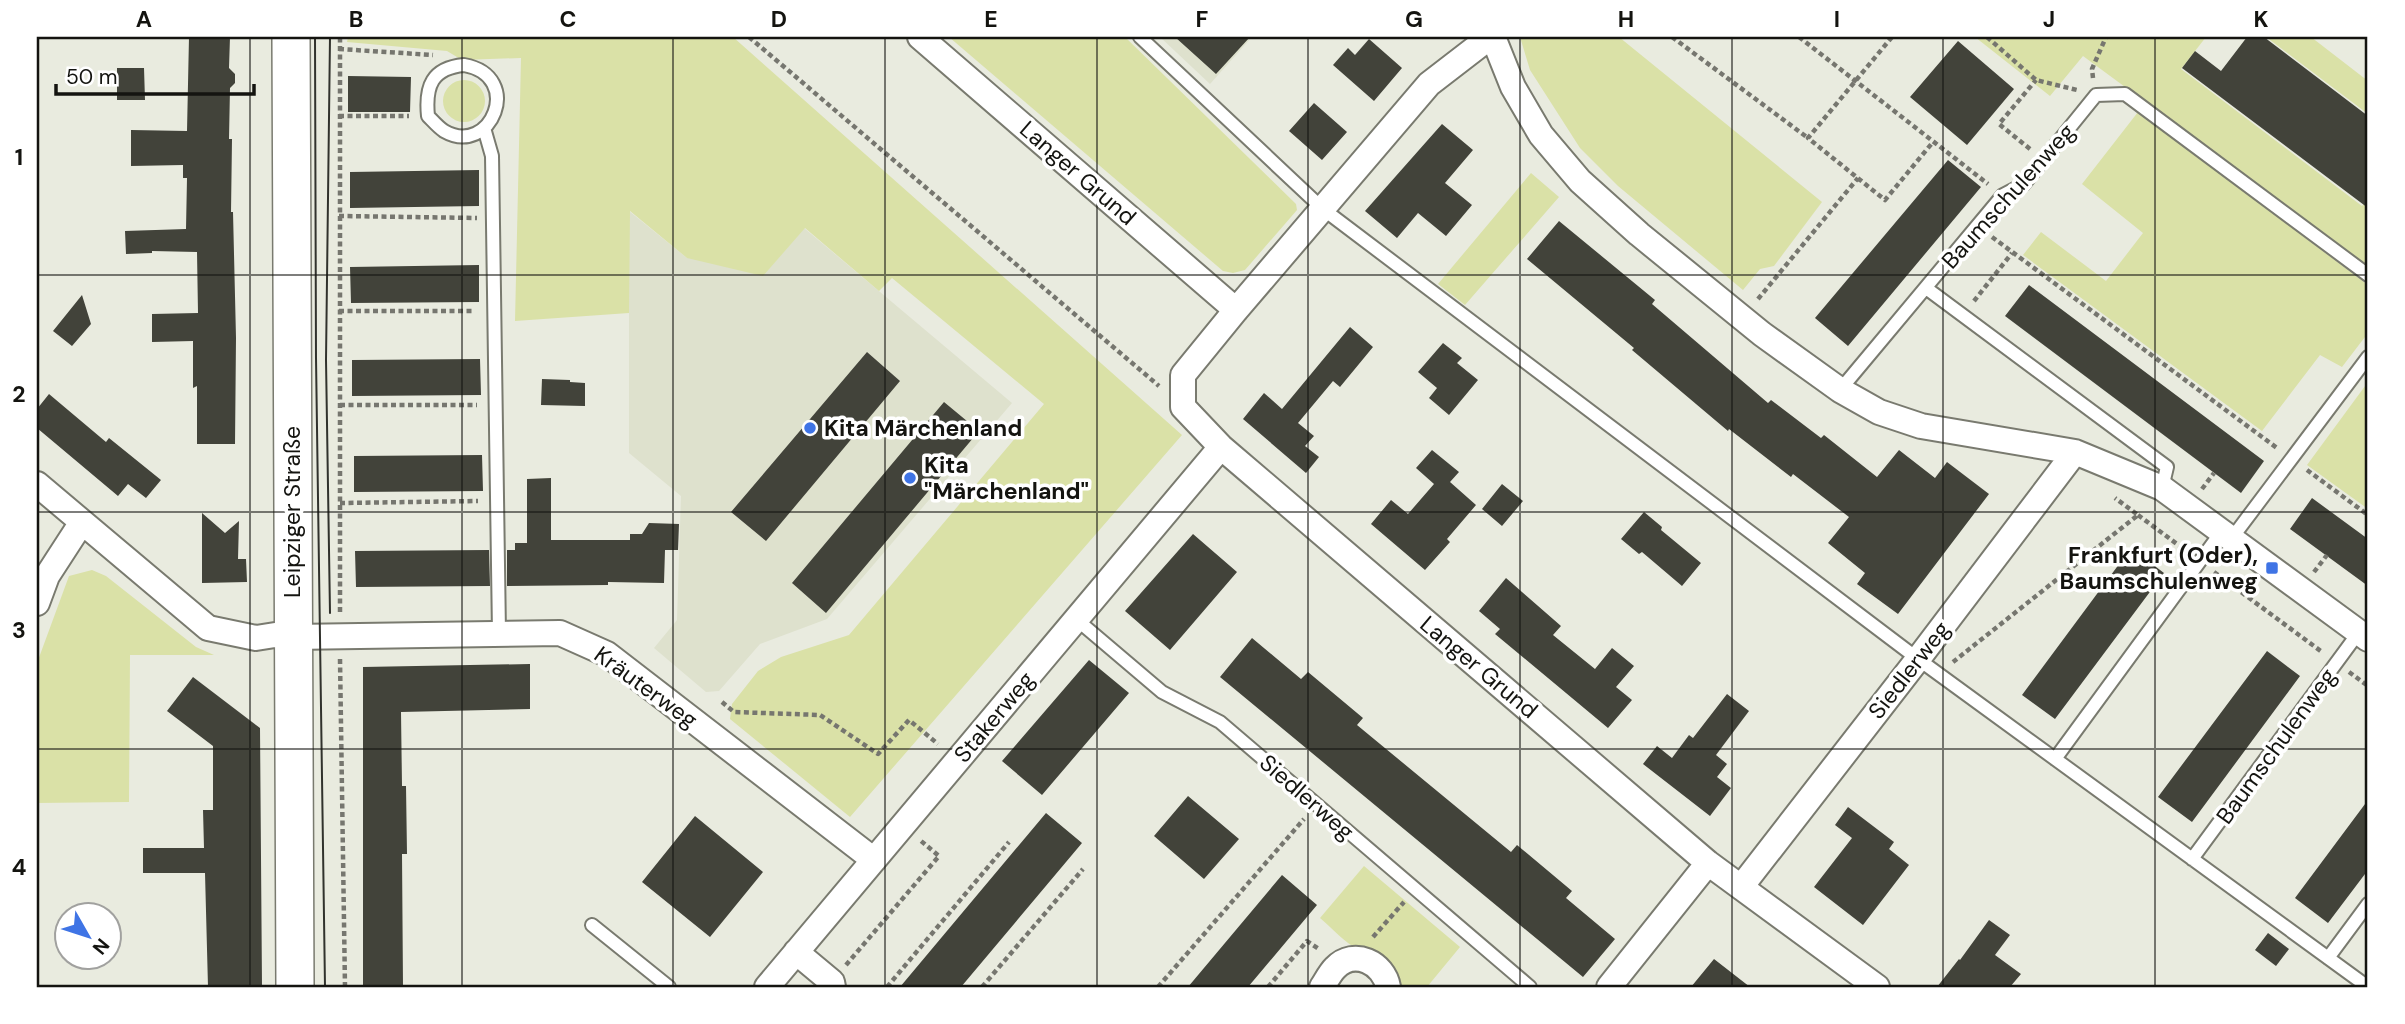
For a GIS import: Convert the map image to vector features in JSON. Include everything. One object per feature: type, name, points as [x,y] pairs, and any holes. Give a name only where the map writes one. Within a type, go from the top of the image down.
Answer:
[{"type":"street","name":"Leipziger Straße","points":[[291,37],[295,987]]},
{"type":"street","name":"Langer Grund","points":[[920,37],[1236,310]]},
{"type":"street","name":"Baumschulenweg","points":[[1323,209],[1429,84],[1492,37],[1513,87],[1541,135],[1580,181],[1639,234],[1742,318],[1840,390],[1879,412],[1921,426],[2075,452],[2162,488],[2364,635]]},
{"type":"street","points":[[1183,407],[1183,375],[1323,209]]},
{"type":"street","name":"Langer Grund","points":[[1183,407],[1221,447],[1708,863],[1877,987]]},
{"type":"street","name":"Stakerweg","points":[[767,987],[1221,447]]},
{"type":"street","name":"Siedlerweg","points":[[1741,887],[2075,452]]},
{"type":"street","name":"Kräuterweg","points":[[37,484],[208,628],[256,638],[275,635],[293,637],[559,633],[607,654],[874,860]]},
{"type":"street","points":[[37,603],[47,576],[82,522]]},
{"type":"street","points":[[1609,987],[1708,863]]},
{"type":"street","points":[[796,952],[832,985]]},
{"type":"street","points":[[1322,987],[1335,968],[1355,958],[1366,960],[1380,969],[1388,987]]},
{"type":"lane","points":[[1140,37],[1323,209],[1938,674],[2368,987]]},
{"type":"lane","points":[[464,65],[474,66],[484,72],[496,89],[498,100],[496,110],[484,128],[463,136],[442,130],[428,116],[428,89],[442,71],[464,65]]},
{"type":"lane","points":[[2096,95],[2125,94],[2368,275]]},
{"type":"lane","name":"Baumschulenweg","points":[[1840,390],[2003,195],[2024,184],[2096,95]]},
{"type":"lane","points":[[484,128],[492,156],[499,633]]},
{"type":"lane","points":[[1926,288],[2167,467],[2162,488]]},
{"type":"lane","points":[[2055,759],[2200,562],[2227,535],[2292,459],[2368,357]]},
{"type":"lane","name":"Siedlerweg","points":[[1076,619],[1162,692],[1220,722],[1530,987]]},
{"type":"lane","name":"Baumschulenweg","points":[[2192,859],[2336,663],[2364,635]]},
{"type":"lane","points":[[2328,958],[2368,904]]},
{"type":"lane","points":[[592,925],[669,987]]},
{"type":"path","points":[[340,37],[340,635],[345,987]]},
{"type":"path","points":[[749,37],[1183,407]]},
{"type":"path","points":[[1672,37],[1808,138],[1885,200],[1933,142]]},
{"type":"path","points":[[1799,37],[2003,195]]},
{"type":"path","points":[[1808,138],[1892,37]]},
{"type":"path","points":[[1987,37],[2036,80],[2096,95]]},
{"type":"path","points":[[2092,69],[2106,37]]},
{"type":"path","points":[[339,48],[437,55],[464,65]]},
{"type":"path","points":[[2036,80],[1999,124],[2043,160]]},
{"type":"path","points":[[338,116],[428,116]]},
{"type":"path","points":[[1742,318],[1858,178]]},
{"type":"path","points":[[339,216],[492,219]]},
{"type":"path","points":[[1978,226],[2368,515]]},
{"type":"path","points":[[1963,316],[2012,253]]},
{"type":"path","points":[[340,312],[493,311]]},
{"type":"path","points":[[340,405],[495,405]]},
{"type":"path","points":[[2109,494],[2368,686]]},
{"type":"path","points":[[340,503],[497,501]]},
{"type":"path","points":[[1938,674],[2138,515]]},
{"type":"path","points":[[722,702],[734,712],[820,715],[878,754],[909,720],[957,761]]},
{"type":"path","points":[[1158,987],[1317,805]]},
{"type":"path","points":[[887,987],[1009,842]]},
{"type":"path","points":[[832,985],[939,856]]},
{"type":"path","points":[[982,987],[1083,869]]},
{"type":"path","points":[[1355,958],[1415,889]]},
{"type":"path","points":[[1268,987],[1307,941]]},
{"type":"shaded area","points":[[1160,37],[1252,37],[1210,84]]},
{"type":"shaded area","name":"Kita Märchenland","points":[[629,211],[687,258],[804,228],[1012,403],[827,619],[760,644],[719,691],[706,692],[654,648],[677,620],[681,496],[629,453]]},
{"type":"green space","points":[[348,37],[733,37],[1182,435],[850,817],[730,719],[732,704],[758,671],[781,657],[849,635],[1044,404],[892,278],[879,291],[805,228],[763,276],[687,258],[630,211],[629,313],[515,321],[521,58],[462,60],[447,51],[347,42]]},
{"type":"green space","points":[[949,37],[1125,37],[1296,204],[1297,210],[1245,270],[1233,273],[1223,271]]},
{"type":"green space","points":[[1520,37],[1619,37],[1822,202],[1774,266],[1760,269],[1743,290],[1618,186],[1580,148],[1530,70]]},
{"type":"green space","points":[[1975,37],[2206,37],[2181,69],[2362,206],[2368,199],[2368,266],[2083,56],[2050,96]]},
{"type":"green space","points":[[2266,37],[2311,37],[2368,81],[2368,114]]},
{"type":"green space","points":[[464,80],[479,86],[485,101],[479,116],[464,122],[449,116],[443,101],[449,86]]},
{"type":"green space","points":[[2138,112],[2368,285],[2368,333],[2342,367],[2320,355],[2262,431],[2023,255],[2041,232],[2106,281],[2143,233],[2082,184]]},
{"type":"green space","points":[[1531,173],[1559,197],[1465,305],[1438,284]]},
{"type":"green space","points":[[2368,382],[2368,509],[2307,465]]},
{"type":"green space","points":[[92,570],[106,576],[196,647],[214,655],[130,655],[129,802],[37,803],[37,663],[69,576]]},
{"type":"green space","points":[[1364,866],[1460,947],[1427,987],[1400,987],[1391,965],[1354,947],[1320,918]]},
{"type":"building","points":[[189,37],[230,37],[229,68],[235,74],[235,83],[230,88],[229,139],[232,139],[231,212],[236,338],[235,444],[197,444],[197,386],[193,388],[193,341],[152,342],[152,314],[198,313],[197,252],[152,251],[126,254],[125,231],[186,229],[187,178],[183,178],[183,165],[131,166],[131,130],[187,131]]},
{"type":"building","points":[[1175,37],[1250,37],[1216,74]]},
{"type":"building","points":[[2247,37],[2264,37],[2368,116],[2368,208],[2182,68],[2195,51],[2221,71]]},
{"type":"building","points":[[1369,39],[1402,68],[1374,101],[1333,65],[1348,48],[1355,55]]},
{"type":"building","points":[[1958,41],[2014,89],[1967,145],[1910,97]]},
{"type":"building","points":[[117,68],[144,68],[145,100],[117,100]]},
{"type":"building","points":[[348,76],[411,77],[410,112],[348,112]]},
{"type":"building","points":[[1314,103],[1347,132],[1322,160],[1289,131]]},
{"type":"building","points":[[1442,124],[1473,150],[1445,183],[1472,205],[1446,236],[1418,213],[1397,238],[1365,211]]},
{"type":"building","points":[[1948,160],[1981,187],[1848,346],[1815,318]]},
{"type":"building","points":[[479,170],[479,206],[350,208],[350,172]]},
{"type":"building","points":[[1559,221],[1655,300],[1652,304],[1768,403],[1771,400],[1821,438],[1824,435],[1877,477],[1899,450],[1935,478],[1947,462],[1989,494],[1898,614],[1857,584],[1865,573],[1828,543],[1849,517],[1793,474],[1791,477],[1729,429],[1728,431],[1527,259]]},
{"type":"building","points":[[479,265],[479,302],[351,303],[350,267]]},
{"type":"building","points":[[2029,285],[2264,461],[2241,493],[2005,316]]},
{"type":"building","points":[[82,295],[91,324],[72,346],[53,331]]},
{"type":"building","points":[[1350,327],[1373,347],[1340,387],[1333,381],[1298,423],[1314,436],[1305,446],[1319,457],[1306,473],[1243,419],[1264,393],[1282,409]]},
{"type":"building","points":[[1443,343],[1462,358],[1457,363],[1478,380],[1449,415],[1429,398],[1437,388],[1418,372]]},
{"type":"building","points":[[867,352],[900,381],[766,541],[731,512]]},
{"type":"building","points":[[480,359],[481,395],[352,396],[352,360]]},
{"type":"building","points":[[542,379],[585,383],[585,406],[541,405]]},
{"type":"building","points":[[49,394],[106,442],[109,438],[161,480],[146,498],[128,484],[118,496],[37,428],[37,409]]},
{"type":"building","points":[[944,402],[979,431],[826,613],[792,583]]},
{"type":"building","points":[[1432,450],[1459,472],[1450,482],[1476,505],[1447,539],[1450,542],[1425,570],[1371,524],[1391,500],[1408,514],[1434,484],[1416,468]]},
{"type":"building","points":[[482,455],[483,491],[354,492],[354,456]]},
{"type":"building","points":[[551,478],[551,540],[630,540],[630,534],[642,534],[649,523],[679,524],[678,550],[665,550],[664,583],[507,586],[507,550],[515,550],[515,543],[527,543],[527,479]]},
{"type":"building","points":[[1502,484],[1523,501],[1502,526],[1482,509]]},
{"type":"building","points":[[2312,498],[2368,539],[2368,586],[2290,529]]},
{"type":"building","points":[[1644,512],[1701,563],[1682,586],[1642,552],[1639,554],[1621,539]]},
{"type":"building","points":[[202,513],[225,533],[239,521],[238,559],[246,559],[247,582],[202,583]]},
{"type":"building","points":[[1193,534],[1237,572],[1170,650],[1125,611]]},
{"type":"building","points":[[2131,548],[2164,573],[2055,719],[2022,695]]},
{"type":"building","points":[[489,550],[490,586],[356,587],[355,551]]},
{"type":"building","points":[[1506,578],[1561,626],[1553,635],[1595,669],[1612,648],[1634,666],[1616,687],[1632,700],[1608,728],[1495,634],[1500,629],[1479,611]]},
{"type":"building","points":[[1252,638],[1301,679],[1308,672],[1363,718],[1357,725],[1511,852],[1517,845],[1572,891],[1566,898],[1615,939],[1583,977],[1220,677]]},
{"type":"building","points":[[2267,651],[2300,676],[2192,822],[2158,797]]},
{"type":"building","points":[[1089,660],[1129,693],[1042,795],[1002,761]]},
{"type":"building","points":[[530,664],[530,709],[401,712],[402,786],[406,786],[407,854],[402,854],[403,987],[363,987],[363,667]]},
{"type":"building","points":[[193,677],[260,728],[262,987],[208,987],[205,873],[143,873],[143,848],[204,848],[203,810],[213,810],[213,746],[167,711]]},
{"type":"building","points":[[1727,694],[1749,711],[1716,755],[1727,764],[1717,777],[1731,788],[1710,816],[1643,764],[1657,746],[1672,758],[1689,735],[1693,738]]},
{"type":"building","points":[[1188,796],[1239,839],[1204,879],[1154,836]]},
{"type":"building","points":[[2368,800],[2368,870],[2328,923],[2295,898]]},
{"type":"building","points":[[1848,807],[1894,842],[1889,849],[1909,865],[1863,925],[1814,887],[1852,838],[1835,825]]},
{"type":"building","points":[[1046,813],[1082,843],[961,987],[900,987]]},
{"type":"building","points":[[695,816],[763,872],[710,937],[642,882]]},
{"type":"building","points":[[1282,875],[1317,905],[1248,987],[1188,987]]},
{"type":"building","points":[[1989,920],[2010,935],[1995,955],[2021,974],[2010,987],[1937,987],[1960,960]]},
{"type":"building","points":[[2268,933],[2289,949],[2276,966],[2255,950]]},
{"type":"building","points":[[1714,959],[1750,987],[1691,987]]},
{"type":"tram line","points":[[315,37],[316,358],[325,987]]},
{"type":"tram line","points":[[330,37],[326,360],[330,613]]},
{"type":"place","name":"Kita Märchenland","points":[[810,428]]},
{"type":"place","name":"Kita \"Märchenland\"","points":[[910,478]]},
{"type":"place","name":"Frankfurt (Oder), Baumschulenweg","points":[[2272,568]]}]
